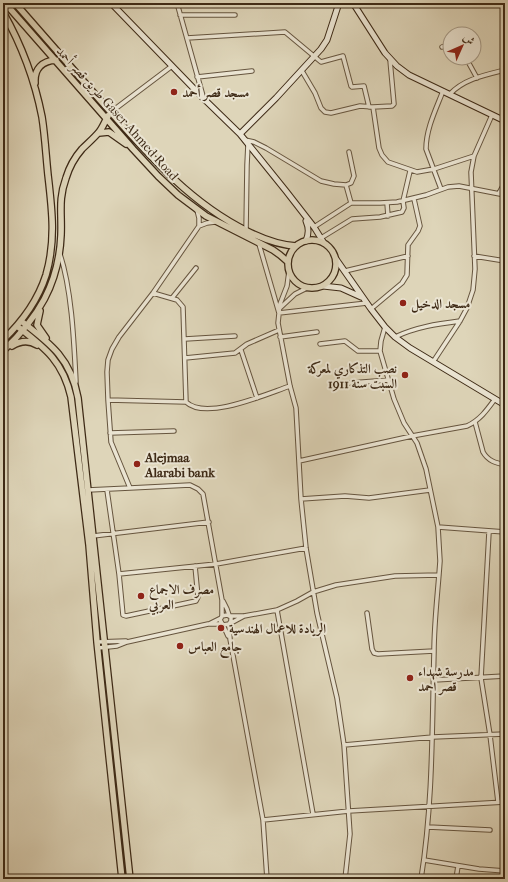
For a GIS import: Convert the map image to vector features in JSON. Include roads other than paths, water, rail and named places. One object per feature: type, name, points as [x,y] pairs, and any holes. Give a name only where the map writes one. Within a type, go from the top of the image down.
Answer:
[{"type":"main road","name":"طريق قصر أحمد Gaser Ahmed Road","points":[[5,3],[158,176],[196,209],[216,222],[280,255],[288,262]]},
{"type":"main road","name":"طريق قصر أحمد Gaser Ahmed Road","points":[[15,3],[165,172],[214,212],[246,231],[275,243],[285,246],[296,246]]},
{"type":"main road","points":[[3,12],[18,42],[36,90],[42,118],[53,230],[52,247],[46,275],[35,300],[21,321],[3,340]]},
{"type":"main road","points":[[36,90],[35,73],[38,68],[47,62],[54,60],[68,63]]},
{"type":"main road","points":[[111,112],[98,133],[75,158],[64,183],[60,206],[61,221],[59,253],[54,278],[42,305],[37,325],[43,335],[71,370],[76,383],[130,878]]},
{"type":"main road","points":[[98,133],[109,132],[133,149]]},
{"type":"main road","points":[[322,240],[332,250],[336,259],[333,277],[324,286],[313,289],[307,288],[296,282],[288,271],[289,256],[296,246],[306,241],[322,240]]},
{"type":"main road","points":[[3,352],[28,326],[42,305]]},
{"type":"main road","points":[[21,321],[58,352]]},
{"type":"main road","points":[[17,326],[50,353],[63,371],[69,385],[89,545],[97,645],[122,878]]},
{"type":"main road","points":[[3,352],[14,344],[26,341],[33,343],[50,353]]},
{"type":"main road","points":[[110,766],[118,765]]},
{"type":"street","points":[[111,3],[240,134],[314,227],[322,240],[352,219],[388,216],[402,212],[410,171]]},
{"type":"street","points":[[177,3],[203,98]]},
{"type":"street","points":[[240,134],[302,71],[327,40],[339,3]]},
{"type":"street","points":[[352,3],[390,60],[409,75],[505,121]]},
{"type":"street","points":[[180,15],[235,16]]},
{"type":"street","points":[[187,38],[285,32],[323,63],[343,56],[351,86],[364,86],[369,107]]},
{"type":"street","points":[[302,71],[315,93],[321,108],[325,112],[331,113],[353,107],[392,106],[394,104],[390,60]]},
{"type":"street","points":[[111,112],[172,66]]},
{"type":"street","points":[[470,66],[477,78]]},
{"type":"street","points":[[450,94],[459,85],[505,70]]},
{"type":"street","points":[[197,77],[252,71]]},
{"type":"street","points":[[441,189],[426,149],[426,142],[432,120],[443,91]]},
{"type":"street","points":[[373,107],[379,148],[382,155],[388,162],[410,171],[417,172],[434,169],[474,156]]},
{"type":"street","points":[[433,362],[460,321],[467,308],[473,290],[475,277],[471,172],[474,156],[492,115]]},
{"type":"street","points":[[246,231],[247,142]]},
{"type":"street","points":[[247,142],[254,142],[321,181],[334,184],[346,185],[351,183],[354,178],[349,152]]},
{"type":"street","points":[[499,194],[505,182]]},
{"type":"street","points":[[346,185],[351,203]]},
{"type":"street","points":[[314,227],[351,203],[387,203],[403,201],[414,199],[441,189],[459,186],[505,195]]},
{"type":"street","points":[[371,309],[406,279],[408,245],[420,226],[414,199]]},
{"type":"street","points":[[387,203],[388,216]]},
{"type":"street","points":[[130,488],[115,454],[110,433],[107,372],[112,348],[153,293],[199,226],[199,218],[196,209]]},
{"type":"street","points":[[304,216],[309,233],[306,241]]},
{"type":"street","points":[[199,226],[216,222]]},
{"type":"street","points":[[259,244],[279,311],[280,338],[296,408],[301,498],[306,548],[313,592],[337,698],[344,745],[349,811],[349,856],[345,879]]},
{"type":"street","points":[[59,253],[66,275],[76,383]]},
{"type":"street","points":[[345,271],[408,256]]},
{"type":"street","points":[[474,256],[505,261]]},
{"type":"street","points":[[336,259],[384,327],[395,337],[505,406]]},
{"type":"street","points":[[172,298],[196,268]]},
{"type":"street","points":[[279,311],[287,286],[288,271]]},
{"type":"street","points":[[324,286],[348,290],[358,295],[366,302]]},
{"type":"street","points":[[279,311],[295,294],[307,288]]},
{"type":"street","points":[[153,293],[172,298],[181,303],[183,307],[186,402]]},
{"type":"street","points":[[279,311],[366,302]]},
{"type":"street","points":[[395,337],[410,330],[460,321]]},
{"type":"street","points":[[384,327],[380,351],[394,399],[417,444],[426,468],[438,527],[440,561],[434,651],[430,806],[421,879]]},
{"type":"street","points":[[185,358],[236,353],[247,344],[279,330]]},
{"type":"street","points":[[280,338],[317,332]]},
{"type":"street","points":[[185,339],[235,336]]},
{"type":"street","points":[[320,344],[345,341],[358,351],[380,351]]},
{"type":"street","points":[[241,350],[257,398]]},
{"type":"street","points":[[337,384],[389,380]]},
{"type":"street","points":[[108,400],[186,402],[195,408],[216,409],[257,398],[290,386]]},
{"type":"street","points":[[299,461],[412,436],[463,427],[475,422],[485,413],[495,400]]},
{"type":"street","points":[[475,422],[483,452],[496,464],[505,465]]},
{"type":"street","points":[[110,433],[174,431]]},
{"type":"street","points":[[88,490],[193,486],[203,494],[222,600],[221,617],[230,639]]},
{"type":"street","points":[[107,490],[119,574],[123,615],[126,616],[196,601],[198,597],[194,566]]},
{"type":"street","points":[[301,498],[345,496],[369,498],[430,490]]},
{"type":"street","points":[[93,536],[209,522]]},
{"type":"street","points":[[438,527],[505,532]]},
{"type":"street","points":[[489,532],[482,678],[498,802]]},
{"type":"street","points":[[119,574],[216,564],[306,548]]},
{"type":"street","points":[[208,624],[225,615],[244,616],[277,610],[313,592],[336,585],[395,576],[439,575]]},
{"type":"street","points":[[222,600],[231,619],[230,639],[263,820],[267,879]]},
{"type":"street","points":[[277,610],[313,814]]},
{"type":"street","points":[[367,613],[372,649],[374,653],[434,651]]},
{"type":"street","points":[[97,645],[105,644],[117,646],[128,642],[208,624],[230,624],[244,616]]},
{"type":"street","points":[[97,645],[105,644]]},
{"type":"street","points":[[434,680],[505,676]]},
{"type":"street","points":[[344,745],[432,737],[505,734]]},
{"type":"street","points":[[263,820],[349,811],[505,802]]},
{"type":"street","points":[[428,827],[490,830]]},
{"type":"street","points":[[424,860],[479,869],[505,871]]},
{"type":"street","points":[[456,879],[458,866]]},
{"type":"street","points":[[122,878],[149,879]]},
{"type":"place","name":"مسجد قصر أحمد","points":[[174,92]]},
{"type":"place","name":"مسجد الدخيل","points":[[403,303]]},
{"type":"place","name":"نصب التذكاري لمعركة السبت سنة 1911","points":[[405,375]]},
{"type":"place","name":"Alejmaa Alarabi bank","points":[[137,464]]},
{"type":"place","name":"مصرف الاجماع العربي","points":[[141,596]]},
{"type":"place","name":"الريادة للاعمال الهندسية","points":[[221,628]]},
{"type":"place","name":"جامع العباس","points":[[180,646]]},
{"type":"place","name":"مدرسة شهداء قصر احمد","points":[[410,678]]}]
